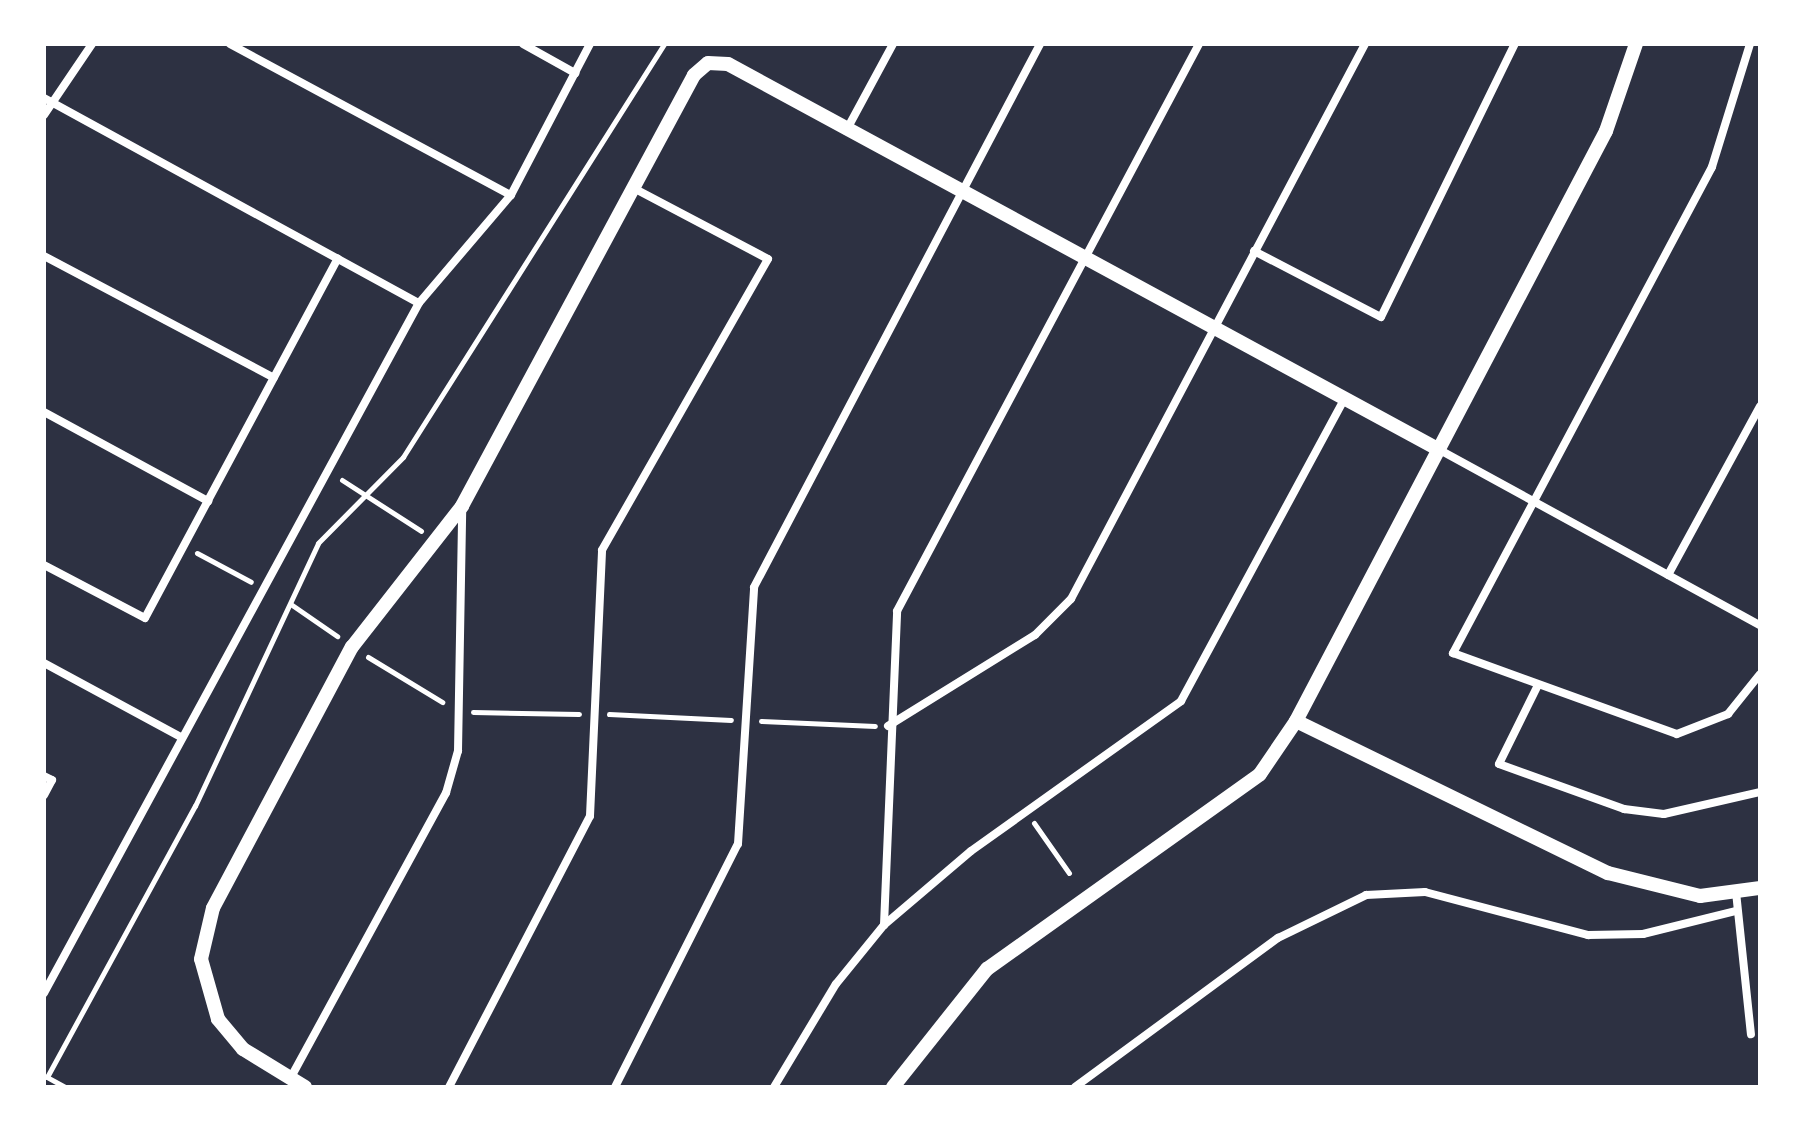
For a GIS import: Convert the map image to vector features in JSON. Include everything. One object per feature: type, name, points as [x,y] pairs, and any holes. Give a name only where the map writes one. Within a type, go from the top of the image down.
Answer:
[{"type":"street","points":[[44,115],[48,100],[92,44]]},
{"type":"street","points":[[230,44],[511,195]]},
{"type":"street","points":[[523,44],[575,73]]},
{"type":"street","points":[[44,993],[419,303],[511,195],[590,44]]},
{"type":"street","points":[[846,131],[893,44]]},
{"type":"street","points":[[615,1087],[738,844],[754,587],[1040,44]]},
{"type":"street","points":[[884,925],[888,726],[897,611],[1199,44]]},
{"type":"street","points":[[888,726],[1056,620],[1214,332],[1365,44]]},
{"type":"street","points":[[1254,251],[1381,317],[1515,44]]},
{"type":"street","points":[[893,1087],[987,969],[1226,802],[1260,774],[1296,721],[1434,447],[1606,131],[1636,44]]},
{"type":"street","points":[[1750,44],[1712,167],[1453,653],[1677,734],[1728,714],[1760,674]]},
{"type":"street","points":[[305,1087],[243,1049],[218,1019],[201,959],[205,931],[352,647],[462,506],[694,75],[708,63],[728,64],[959,195],[1434,447],[1760,625]]},
{"type":"street","points":[[48,100],[419,303]]},
{"type":"street","points":[[449,1087],[595,798],[602,550],[768,259],[635,189]]},
{"type":"street","points":[[44,256],[274,378]]},
{"type":"street","points":[[44,565],[145,618],[338,258]]},
{"type":"street","points":[[774,1087],[836,984],[884,925],[1026,813],[1181,701],[1343,401]]},
{"type":"street","points":[[1668,575],[1760,406]]},
{"type":"street","points":[[44,412],[208,501]]},
{"type":"street","points":[[290,1079],[446,793],[458,751],[462,506]]},
{"type":"street","points":[[44,663],[181,737]]},
{"type":"street","points":[[1538,685],[1499,764],[1624,809],[1664,814],[1760,792]]},
{"type":"street","points":[[1296,721],[1608,873],[1700,896],[1760,888]]},
{"type":"street","points":[[44,776],[52,780],[44,795]]},
{"type":"street","points":[[1075,1087],[1278,938],[1366,895],[1425,892],[1588,935],[1643,934],[1735,911]]},
{"type":"street","points":[[1736,892],[1735,911],[1751,1034]]},
{"type":"path","points":[[65,1087],[47,1077],[209,779],[318,543],[419,433],[664,44]]},
{"type":"path","points":[[326,473],[367,491],[421,532]]},
{"type":"path","points":[[184,546],[263,588]]},
{"type":"path","points":[[1026,813],[1069,873]]}]
